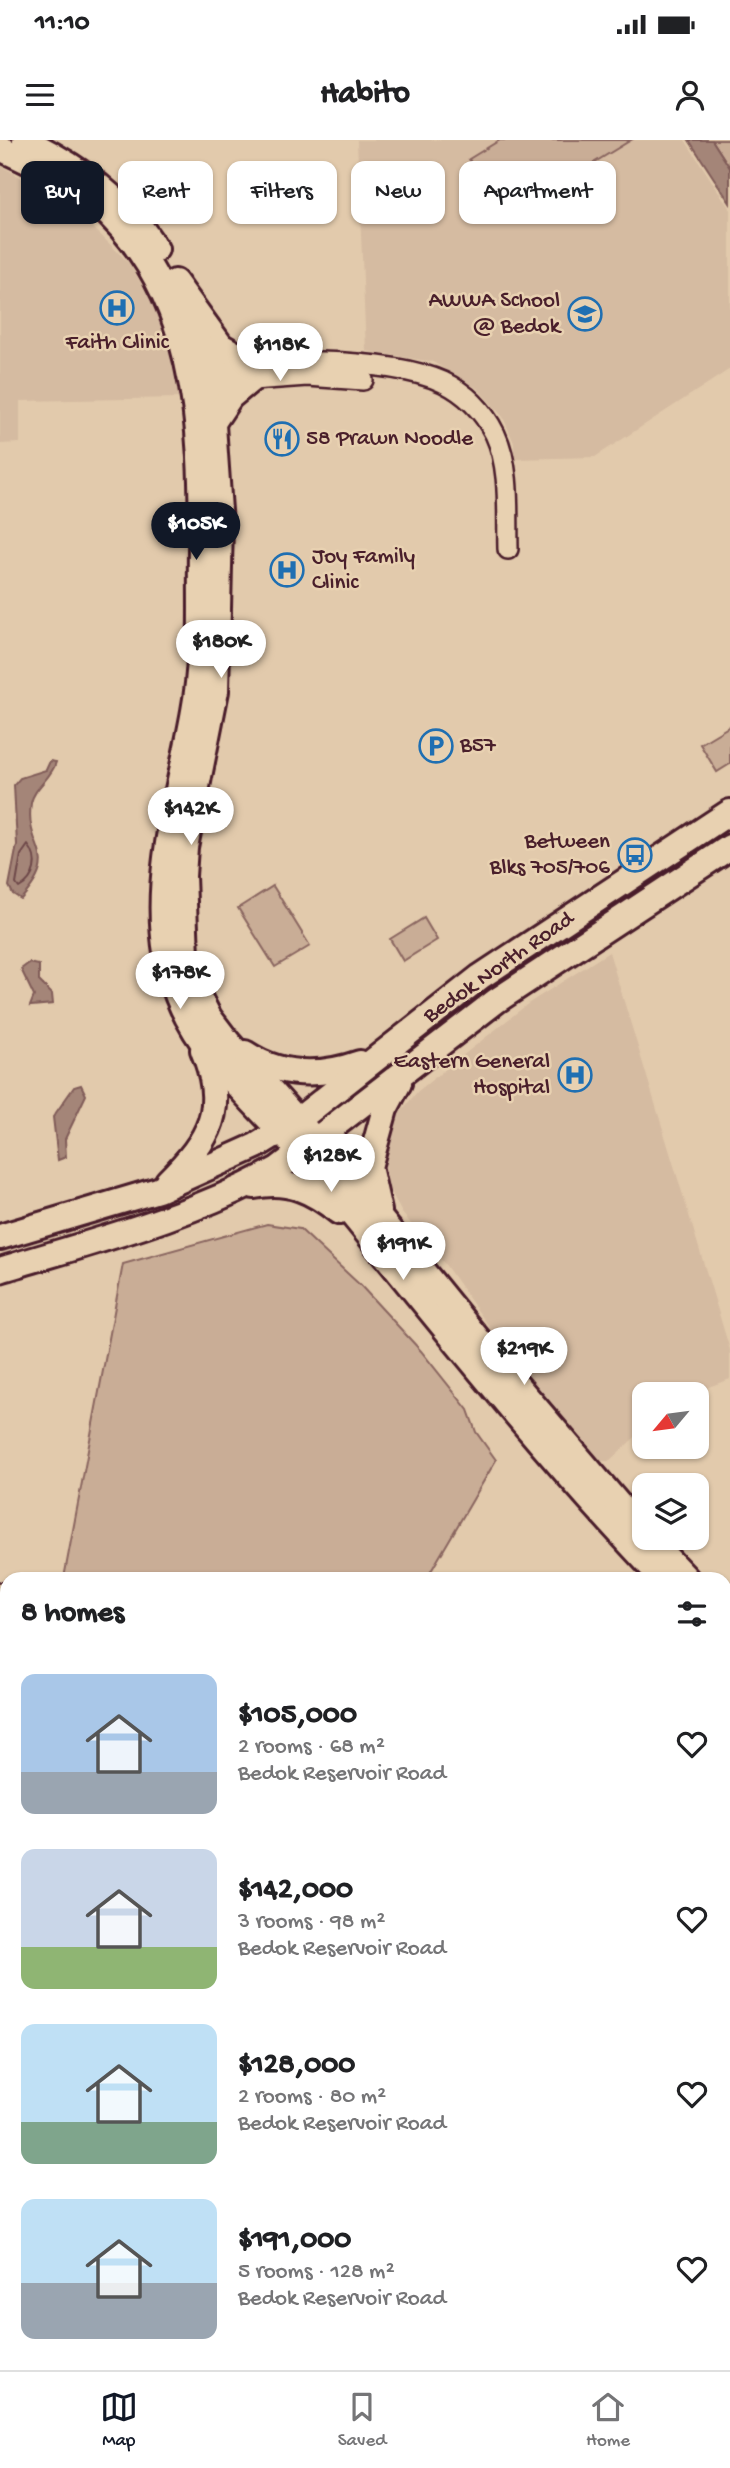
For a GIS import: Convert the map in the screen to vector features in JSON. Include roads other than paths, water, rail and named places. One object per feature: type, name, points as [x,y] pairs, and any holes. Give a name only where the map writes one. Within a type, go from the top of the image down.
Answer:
[{"type":"main road","points":[[25,140],[64,160],[106,189],[132,215],[221,346],[253,371],[230,397],[214,421]]},
{"type":"main road","points":[[0,148],[77,189],[118,226],[159,288],[200,376],[214,421],[220,525],[216,691],[185,847],[182,900],[191,979],[204,1007],[290,1125],[381,1217],[491,1355],[632,1520]]},
{"type":"main road","points":[[158,1190],[192,1157],[207,1137],[214,1095],[212,1070],[187,1017],[170,970],[164,902],[168,846],[195,707],[202,524],[200,376],[196,328],[175,282]]},
{"type":"main road","name":"Bedok North Road","points":[[0,1237],[158,1190],[231,1159],[290,1125],[480,977],[730,811]]},
{"type":"main road","name":"Bedok North Road","points":[[0,1270],[168,1219],[240,1189],[309,1147],[496,1001],[730,847]]},
{"type":"main road","points":[[187,1017],[211,1053],[290,1125]]},
{"type":"main road","points":[[228,1042],[266,1064],[298,1073],[335,1072],[377,1057]]},
{"type":"main road","points":[[381,1217],[369,1167],[385,1109],[405,1073]]},
{"type":"main road","points":[[309,1147],[375,1241],[587,1498],[656,1572]]},
{"type":"main road","points":[[240,1189],[270,1183],[300,1187],[321,1198],[375,1241]]},
{"type":"main road","points":[[659,1550],[680,1572]]},
{"type":"street","points":[[200,376],[307,362],[400,371],[428,377],[452,387],[479,410],[497,438],[504,466],[507,511],[502,550],[489,453],[475,425],[453,402],[426,389],[377,381],[253,371]]},
{"type":"water","points":[[689,140],[712,140],[730,168],[730,203]]},
{"type":"water","points":[[50,761],[56,762],[54,768],[31,803],[32,831],[41,861],[39,871],[21,899],[13,894],[9,886],[17,845],[14,785],[20,778],[46,770]]},
{"type":"water","points":[[29,963],[39,965],[39,981],[52,994],[53,1004],[30,1006],[34,996],[21,969]]},
{"type":"water","points":[[81,1085],[86,1095],[65,1139],[66,1157],[58,1160],[53,1117],[74,1087]]},
{"type":"place","name":"Faith Clinic","points":[[117,308]]},
{"type":"place","name":"AWWA School @ Bedok","points":[[585,314]]},
{"type":"place","name":"58 Prawn Noodle","points":[[282,439]]},
{"type":"place","name":"Joy Family Clinic","points":[[287,570]]},
{"type":"place","name":"B57","points":[[436,746]]},
{"type":"place","name":"Between Blks 705/706","points":[[635,855]]},
{"type":"place","name":"Eastern General Hospital","points":[[575,1075]]}]
